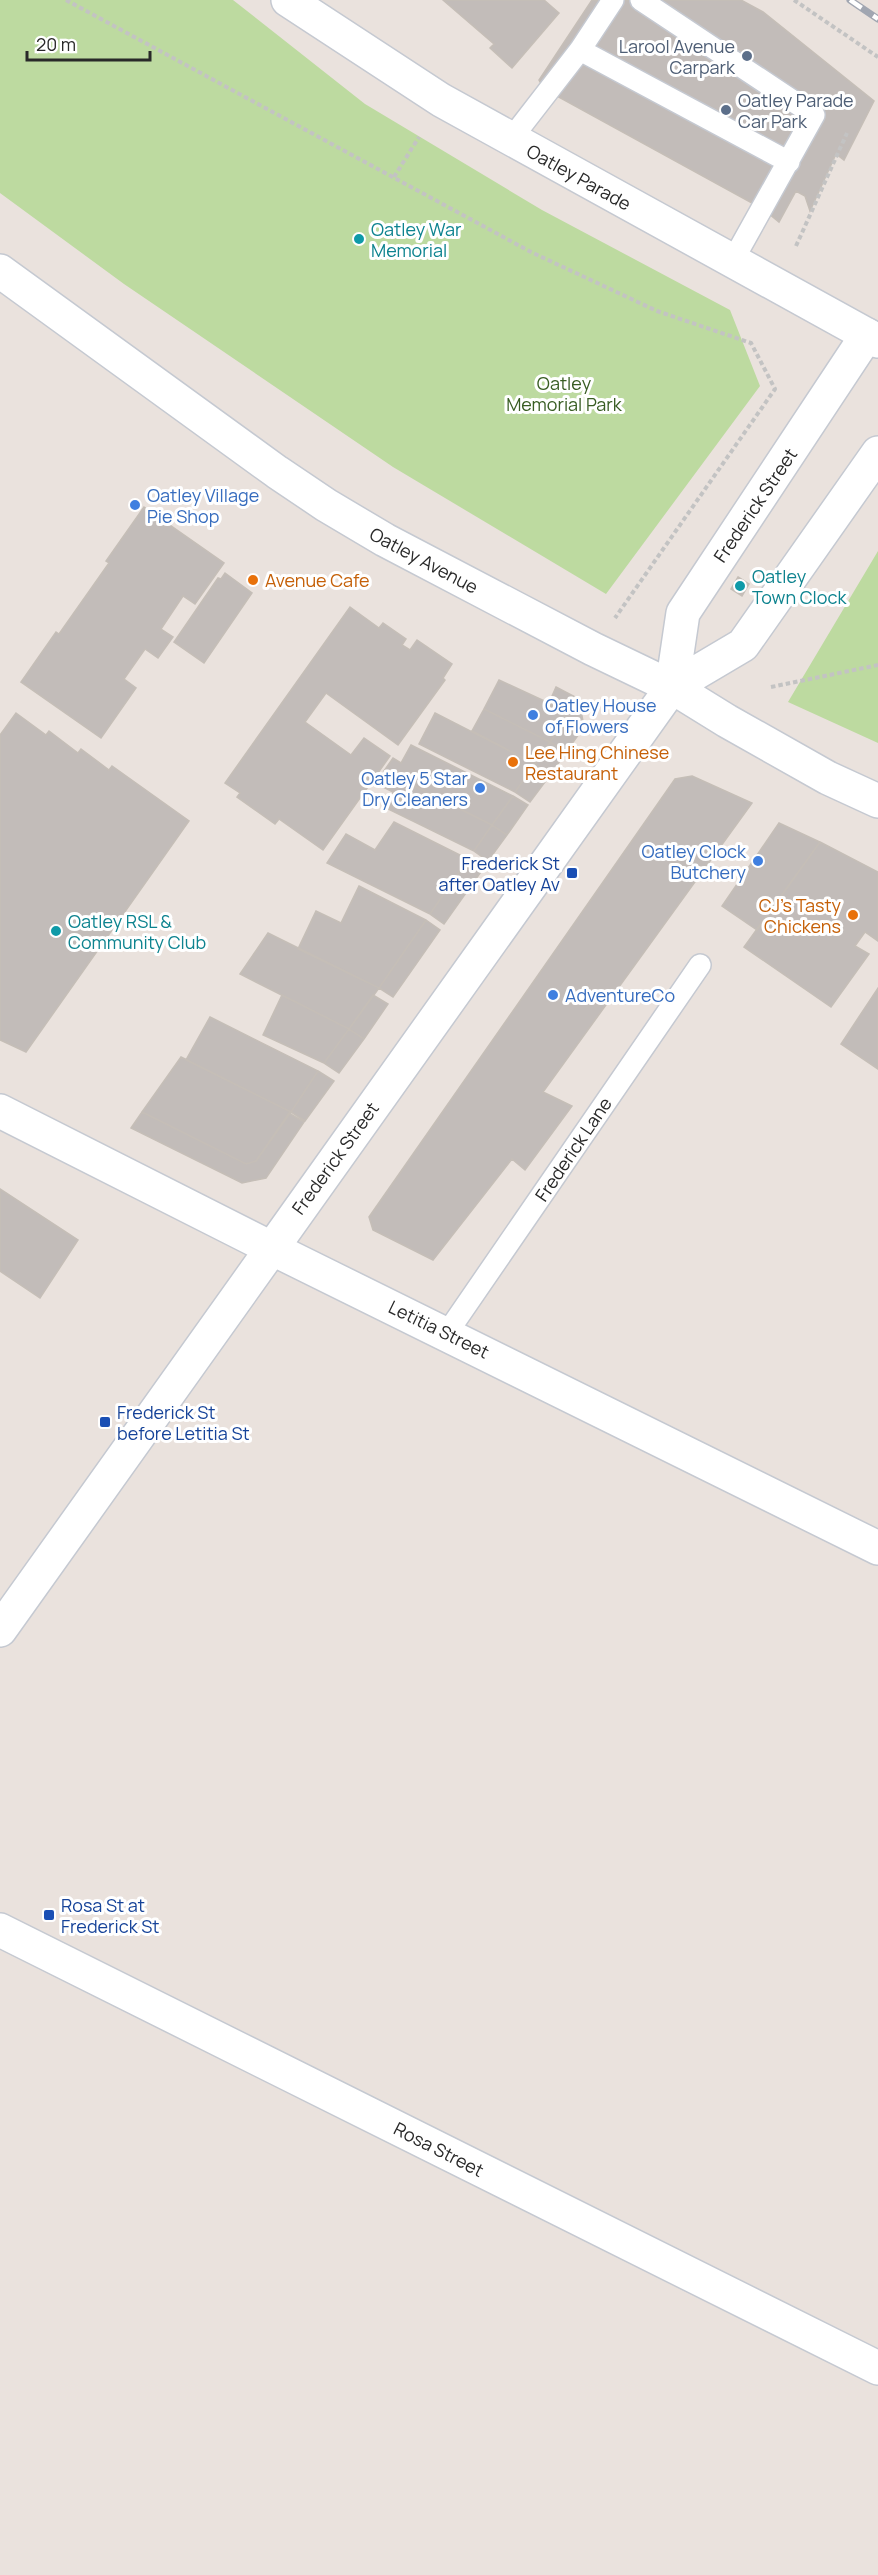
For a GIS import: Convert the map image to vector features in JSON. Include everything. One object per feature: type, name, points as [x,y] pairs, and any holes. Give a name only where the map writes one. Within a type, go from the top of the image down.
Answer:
[{"type":"street","name":"Oatley Parade","points":[[288,0],[441,100],[873,338]]},
{"type":"street","name":"Oatley Avenue","points":[[0,271],[326,505],[385,540],[672,687],[728,722],[828,778],[878,801]]},
{"type":"street","name":"Frederick Street","points":[[672,687],[683,613],[873,338]]},
{"type":"street","name":"Frederick Street","points":[[0,1630],[672,687],[743,645],[878,453]]},
{"type":"street","name":"Letitia Street","points":[[0,1111],[271,1248],[878,1548]]},
{"type":"street","name":"Rosa Street","points":[[0,1930],[878,2368]]},
{"type":"lane","points":[[511,139],[580,50],[613,0]]},
{"type":"lane","points":[[641,0],[814,115],[732,262]]},
{"type":"lane","points":[[580,50],[789,162]]},
{"type":"lane","name":"Frederick Lane","points":[[447,1333],[700,965]]},
{"type":"path","points":[[66,0],[480,225],[583,278],[657,311],[751,343],[775,389],[594,649]]},
{"type":"path","points":[[794,0],[878,57]]},
{"type":"path","points":[[796,246],[847,134]]},
{"type":"path","points":[[394,177],[419,137]]},
{"type":"path","points":[[771,687],[878,665]]},
{"type":"green space","name":"Oatley Memorial Park","points":[[0,0],[233,0],[365,104],[542,210],[730,310],[760,386],[606,594],[393,467],[124,284],[0,193]]},
{"type":"green space","points":[[878,551],[878,743],[788,702]]},
{"type":"building","points":[[443,0],[544,0],[559,13],[512,68],[490,48],[494,44]]},
{"type":"building","name":"Oatley Parade Car Park","points":[[592,0],[741,0],[763,12],[874,101],[844,160],[836,154],[810,211],[805,196],[796,191],[779,222],[763,209],[544,89],[539,80]]},
{"type":"building","points":[[144,507],[224,563],[195,604],[183,596],[161,629],[173,637],[158,658],[145,649],[124,679],[136,688],[101,738],[21,682],[56,632],[59,634],[109,563],[106,561]]},
{"type":"building","points":[[225,573],[252,593],[204,663],[174,642],[218,578],[221,579]]},
{"type":"building","name":"Oatley Town Clock","points":[[738,577],[749,584],[742,596],[731,589]]},
{"type":"building","points":[[350,607],[379,628],[383,623],[406,639],[402,645],[410,650],[417,640],[452,664],[443,678],[445,680],[398,745],[326,693],[305,722],[351,755],[364,738],[390,756],[323,850],[279,819],[275,824],[237,797],[240,793],[225,783]]},
{"type":"building","points":[[499,680],[564,710],[565,722],[550,742],[484,709]]},
{"type":"building","points":[[556,687],[579,699],[584,727],[566,752],[550,742],[565,722],[564,710],[549,703]]},
{"type":"building","points":[[484,709],[550,742],[535,764],[472,731]]},
{"type":"building","name":"Oatley RSL & Community Club","points":[[16,713],[46,735],[49,731],[78,753],[81,749],[109,770],[112,766],[189,821],[26,1052],[0,1040],[0,735]]},
{"type":"building","points":[[435,713],[535,764],[515,792],[419,744]]},
{"type":"building","points":[[550,742],[566,752],[551,774],[535,764]]},
{"type":"building","points":[[411,745],[513,796],[492,825],[384,771],[393,758],[401,763]]},
{"type":"building","points":[[535,764],[551,774],[530,802],[515,792]]},
{"type":"building","points":[[384,771],[492,825],[474,851],[386,808],[393,792],[377,784]]},
{"type":"building","points":[[692,776],[752,803],[543,1092],[572,1106],[525,1170],[512,1159],[433,1260],[373,1230],[369,1217],[675,779]]},
{"type":"building","points":[[513,796],[528,805],[507,835],[492,825]]},
{"type":"building","points":[[394,822],[468,859],[430,914],[327,863],[346,834],[375,850]]},
{"type":"building","points":[[779,823],[820,842],[757,930],[722,906]]},
{"type":"building","points":[[492,825],[507,835],[488,861],[474,851]]},
{"type":"building","points":[[820,842],[878,872],[878,941],[865,932],[855,946],[869,954],[831,1007],[744,947]]},
{"type":"building","points":[[468,859],[483,869],[444,924],[430,914]]},
{"type":"building","points":[[359,886],[426,920],[379,988],[298,949],[316,911],[341,923]]},
{"type":"building","points":[[426,920],[440,930],[393,997],[379,988]]},
{"type":"building","points":[[268,933],[379,988],[349,1029],[240,974]]},
{"type":"building","points":[[878,988],[878,1069],[841,1044]]},
{"type":"building","points":[[282,995],[349,1029],[324,1063],[263,1035]]},
{"type":"building","points":[[373,995],[388,1004],[364,1039],[349,1029]]},
{"type":"building","points":[[210,1017],[318,1071],[291,1112],[186,1060]]},
{"type":"building","points":[[349,1029],[364,1039],[339,1073],[324,1063]]},
{"type":"building","points":[[181,1057],[291,1112],[256,1161],[246,1164],[142,1112]]},
{"type":"building","points":[[318,1071],[334,1081],[305,1121],[291,1112]]},
{"type":"building","points":[[142,1112],[246,1164],[256,1161],[289,1113],[304,1122],[266,1178],[242,1183],[131,1128]]},
{"type":"building","points":[[0,1189],[78,1240],[40,1298],[0,1271]]},
{"type":"railway","points":[[850,0],[878,19]]},
{"type":"place","name":"Larool Avenue Carpark","points":[[747,56]]},
{"type":"place","name":"Oatley Parade Car Park","points":[[726,110]]},
{"type":"place","name":"Oatley War Memorial","points":[[359,239]]},
{"type":"place","name":"Oatley Village Pie Shop","points":[[135,505]]},
{"type":"place","name":"Avenue Cafe","points":[[253,580]]},
{"type":"place","name":"Oatley Town Clock","points":[[740,586]]},
{"type":"place","name":"Oatley House of Flowers","points":[[533,715]]},
{"type":"place","name":"Lee Hing Chinese Restaurant","points":[[513,762]]},
{"type":"place","name":"Oatley 5 Star Dry Cleaners","points":[[480,788]]},
{"type":"place","name":"Oatley Clock Butchery","points":[[758,861]]},
{"type":"place","name":"Frederick St after Oatley Av","points":[[572,873]]},
{"type":"place","name":"CJ's Tasty Chickens","points":[[853,915]]},
{"type":"place","name":"Oatley RSL & Community Club","points":[[56,931]]},
{"type":"place","name":"AdventureCo","points":[[553,995]]},
{"type":"place","name":"Frederick St before Letitia St","points":[[105,1422]]},
{"type":"place","name":"Rosa St at Frederick St","points":[[49,1915]]}]
